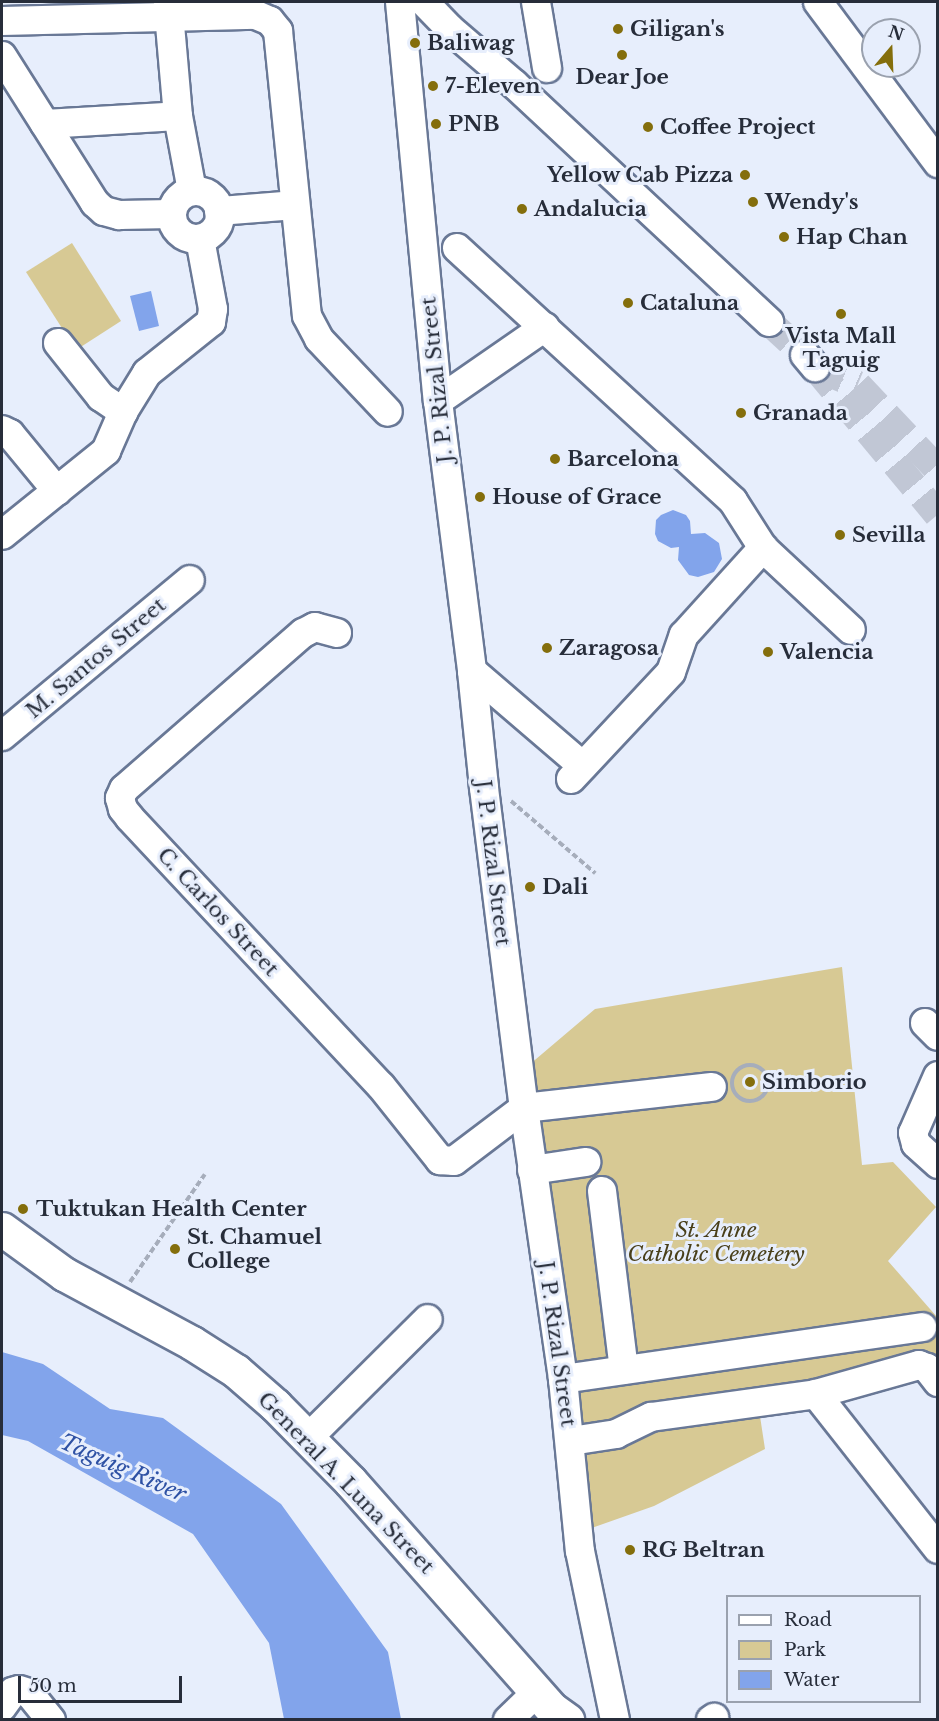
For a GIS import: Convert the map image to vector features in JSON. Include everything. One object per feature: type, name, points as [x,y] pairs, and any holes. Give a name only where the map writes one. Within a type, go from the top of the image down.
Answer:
[{"type":"main road","name":"General A. Luna Street","points":[[2,1229],[64,1274],[192,1343],[236,1371],[276,1405],[350,1481],[552,1709],[567,1719]]},
{"type":"street","name":"J. P. Rizal Street","points":[[400,2],[438,401],[472,671],[483,788],[532,1170],[571,1441],[579,1551],[615,1719]]},
{"type":"street","points":[[424,2],[450,29],[514,84],[769,322]]},
{"type":"street","points":[[536,2],[547,68]]},
{"type":"street","points":[[818,2],[938,163]]},
{"type":"street","points":[[2,21],[169,9],[256,15],[270,21],[278,31],[307,316],[319,339],[388,412]]},
{"type":"street","points":[[169,9],[178,116],[192,191]]},
{"type":"street","points":[[2,56],[95,203],[104,211],[118,215],[172,214]]},
{"type":"street","points":[[45,124],[178,116]]},
{"type":"street","points":[[192,191],[207,194],[217,204],[219,211],[220,218],[213,232],[200,239],[193,239],[175,228],[172,214],[178,199],[192,191]]},
{"type":"street","points":[[219,211],[295,205]]},
{"type":"street","points":[[2,535],[106,451],[123,412],[147,373],[211,322],[213,309],[200,239]]},
{"type":"street","points":[[457,248],[733,501],[763,548],[851,630]]},
{"type":"street","points":[[438,401],[545,327]]},
{"type":"street","points":[[58,343],[101,397],[123,412]]},
{"type":"street","points":[[2,430],[10,434],[57,491]]},
{"type":"street","points":[[472,671],[577,772],[671,672],[684,635],[763,548]]},
{"type":"street","name":"M. Santos Street","points":[[2,736],[190,580]]},
{"type":"street","name":"C. Carlos Street","points":[[337,633],[315,627],[303,633],[124,789],[120,798],[123,809],[381,1086],[440,1160],[454,1161],[524,1108]]},
{"type":"street","points":[[938,1076],[913,1133],[916,1144],[938,1164]]},
{"type":"street","points":[[524,1108],[722,1082]]},
{"type":"street","points":[[532,1170],[586,1162]]},
{"type":"street","points":[[602,1191],[624,1370]]},
{"type":"street","points":[[308,1440],[428,1319]]},
{"type":"street","points":[[563,1379],[922,1327]]},
{"type":"street","points":[[571,1441],[616,1434],[651,1417],[816,1394],[919,1365],[927,1368],[938,1382]]},
{"type":"street","points":[[816,1394],[938,1549]]},
{"type":"street","points":[[2,1707],[13,1692],[19,1690],[29,1692],[51,1719]]},
{"type":"street","points":[[508,1719],[537,1692]]},
{"type":"path","points":[[483,788],[511,800],[595,873]]},
{"type":"path","points":[[755,1065],[767,1077],[767,1089],[760,1098],[742,1099],[722,1082],[738,1069],[755,1065]]},
{"type":"path","points":[[115,1302],[206,1174]]},
{"type":"green space","points":[[72,243],[121,321],[76,350],[26,272]]},
{"type":"green space","name":"St. Anne Catholic Cemetery","points":[[842,967],[862,1165],[893,1162],[936,1207],[888,1261],[937,1317],[937,1376],[758,1403],[765,1449],[654,1506],[586,1530],[529,1065],[595,1009]]},
{"type":"water","points":[[151,291],[159,326],[139,331],[130,296]]},
{"type":"water","points":[[673,510],[686,515],[690,521],[691,534],[705,533],[719,543],[722,559],[714,572],[698,577],[689,575],[678,560],[679,547],[671,548],[658,541],[655,534],[656,520]]},
{"type":"water","name":"Taguig River","points":[[2,1352],[43,1364],[110,1409],[163,1418],[281,1504],[388,1652],[401,1719],[284,1719],[269,1643],[193,1534],[28,1441],[2,1435]]},
{"type":"tunnel","points":[[769,322],[805,355]]},
{"type":"tunnel","points":[[815,367],[938,515]]},
{"type":"tunnel","points":[[817,368],[858,385],[938,470]]},
{"type":"place","name":"Giligan's","points":[[618,29]]},
{"type":"place","name":"Baliwag","points":[[415,43]]},
{"type":"place","name":"Dear Joe","points":[[622,55]]},
{"type":"place","name":"7-Eleven","points":[[433,86]]},
{"type":"place","name":"PNB","points":[[436,124]]},
{"type":"place","name":"Coffee Project","points":[[648,127]]},
{"type":"place","name":"Yellow Cab Pizza","points":[[745,175]]},
{"type":"place","name":"Wendy's","points":[[753,202]]},
{"type":"place","name":"Andalucia","points":[[522,209]]},
{"type":"place","name":"Hap Chan","points":[[784,237]]},
{"type":"place","name":"Cataluna","points":[[628,303]]},
{"type":"place","name":"Vista Mall Taguig","points":[[841,314]]},
{"type":"place","name":"Granada","points":[[741,413]]},
{"type":"place","name":"Barcelona","points":[[555,459]]},
{"type":"place","name":"House of Grace","points":[[480,497]]},
{"type":"place","name":"Sevilla","points":[[840,535]]},
{"type":"place","name":"Zaragosa","points":[[547,648]]},
{"type":"place","name":"Valencia","points":[[768,652]]},
{"type":"place","name":"Dali","points":[[530,887]]},
{"type":"place","name":"Simborio","points":[[750,1082]]},
{"type":"place","name":"Tuktukan Health Center","points":[[23,1209]]},
{"type":"place","name":"St. Chamuel College","points":[[175,1249]]},
{"type":"place","name":"RG Beltran","points":[[630,1550]]}]
